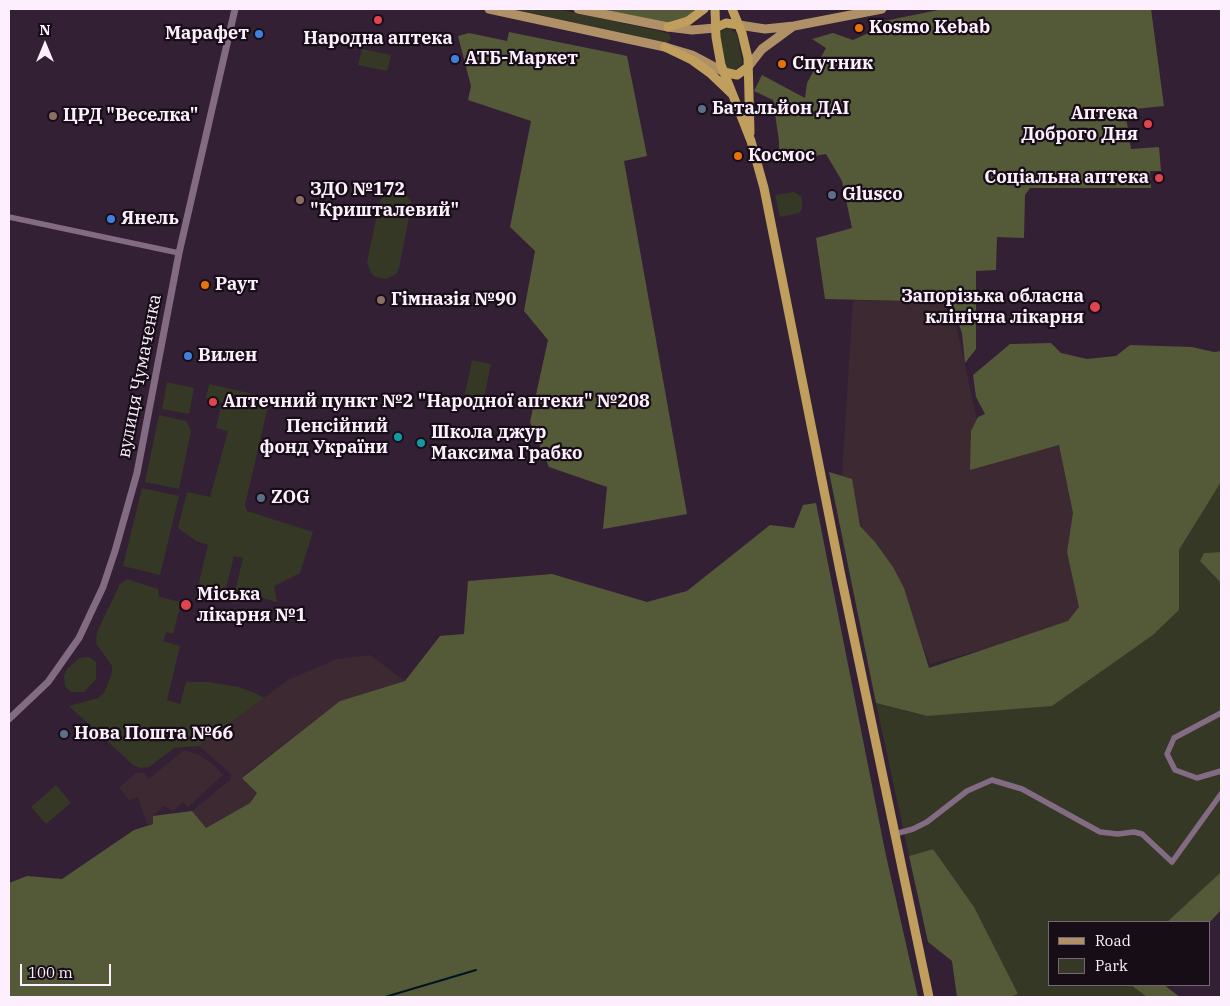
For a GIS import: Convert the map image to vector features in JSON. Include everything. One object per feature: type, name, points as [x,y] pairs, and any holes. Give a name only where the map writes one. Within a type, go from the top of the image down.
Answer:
[{"type":"highway","points":[[668,27],[688,21],[704,9]]},
{"type":"highway","points":[[715,9],[715,28],[724,72],[735,97],[764,188],[840,572],[929,997]]},
{"type":"highway","points":[[732,9],[739,26],[748,67],[750,141]]},
{"type":"highway","points":[[715,28],[726,24],[739,26]]},
{"type":"highway","points":[[665,47],[692,60],[710,73],[735,97]]},
{"type":"highway","points":[[724,72],[737,75],[748,67]]},
{"type":"main road","points":[[494,9],[665,47],[692,55],[724,72]]},
{"type":"main road","points":[[578,9],[668,27],[692,30],[715,28]]},
{"type":"main road","points":[[739,26],[766,29],[794,26],[882,9]]},
{"type":"main road","points":[[748,67],[762,49],[794,26]]},
{"type":"street","name":"вулиця Чумаченка","points":[[9,719],[48,682],[67,656],[79,638],[103,588],[137,473],[179,253],[235,9]]},
{"type":"street","points":[[9,217],[179,253]]},
{"type":"street","points":[[1221,713],[1174,738],[1167,754],[1175,770],[1197,778],[1221,771]]},
{"type":"street","points":[[895,834],[914,829],[927,822],[967,790],[992,780],[1022,789],[1100,832],[1118,834],[1134,832],[1142,834],[1172,862],[1221,794]]},
{"type":"shaded area","points":[[853,300],[951,302],[984,451],[1066,439],[1104,616],[930,664],[892,578],[876,565],[842,475]]},
{"type":"shaded area","points":[[370,655],[405,681],[340,701],[242,777],[258,793],[251,803],[205,828],[192,811],[231,779],[231,774],[199,746],[288,680],[337,659]]},
{"type":"shaded area","points":[[184,750],[197,754],[212,763],[223,775],[188,807],[183,802],[173,811],[164,806],[153,816],[153,824],[147,824],[138,797],[129,800],[119,788],[136,773],[144,773],[149,779]]},
{"type":"green space","points":[[512,9],[557,9],[663,32],[669,34],[671,38],[668,42],[662,42]]},
{"type":"green space","points":[[602,9],[700,9],[683,22],[664,24]]},
{"type":"green space","points":[[943,9],[1151,9],[1164,106],[1125,110],[1131,149],[1159,147],[1161,171],[1150,171],[1151,188],[1030,188],[1025,195],[1024,238],[997,237],[996,270],[976,271],[976,349],[965,363],[962,333],[951,302],[825,299],[816,238],[852,228],[842,181],[826,154],[779,162],[779,141],[773,100],[754,91],[762,75],[805,98],[807,83],[826,48],[812,39],[833,33],[853,40],[871,32],[870,24]]},
{"type":"green space","points":[[729,28],[737,34],[742,61],[741,65],[735,70],[724,65],[719,35],[723,30]]},
{"type":"green space","points":[[509,32],[627,56],[647,156],[624,161],[687,514],[603,529],[607,487],[549,467],[530,422],[548,340],[524,311],[535,251],[510,227],[531,121],[468,100],[471,86],[458,36],[469,33],[507,41]]},
{"type":"green space","points":[[362,49],[391,55],[387,71],[358,65]]},
{"type":"green space","points":[[387,192],[403,193],[411,201],[411,207],[399,268],[396,274],[386,279],[375,277],[371,273],[367,262],[380,200]]},
{"type":"green space","points":[[794,192],[802,197],[802,209],[799,213],[780,217],[775,195]]},
{"type":"green space","points":[[1051,343],[1061,353],[1087,359],[1116,356],[1130,345],[1192,347],[1214,352],[1221,351],[1221,482],[1179,550],[1179,610],[1153,635],[1052,706],[927,716],[876,703],[829,472],[852,479],[860,526],[875,542],[893,567],[904,588],[929,668],[1068,621],[1079,607],[1067,552],[1073,513],[1059,445],[970,470],[971,431],[978,417],[985,414],[976,397],[973,375],[1010,344]]},
{"type":"green space","points":[[472,360],[491,364],[484,398],[465,394]]},
{"type":"green space","points":[[167,382],[194,388],[189,414],[162,409]]},
{"type":"green space","points":[[209,384],[270,398],[245,505],[247,511],[313,532],[300,573],[274,586],[277,602],[259,597],[232,604],[243,558],[234,556],[223,601],[196,595],[208,545],[196,541],[178,528],[187,492],[210,497],[228,431],[216,428],[222,402],[206,398]]},
{"type":"green space","points":[[159,415],[186,421],[191,431],[179,489],[145,482]]},
{"type":"green space","points":[[1221,482],[1221,552],[1204,553],[1200,561],[1221,583],[1221,872],[1168,921],[1048,921],[1048,986],[1132,986],[1147,997],[1010,997],[1018,994],[933,849],[909,856],[876,703],[927,716],[1116,660],[1153,635],[1179,610],[1179,550]]},
{"type":"green space","points":[[142,488],[179,496],[160,575],[123,566]]},
{"type":"green space","points":[[816,503],[885,851],[918,997],[9,997],[9,883],[27,876],[62,879],[134,830],[153,824],[153,816],[192,811],[206,828],[250,803],[257,793],[242,778],[340,701],[405,681],[440,636],[464,634],[468,581],[552,574],[647,602],[687,591],[770,525],[794,528],[803,505]]},
{"type":"green space","points":[[1221,552],[1221,583],[1200,561],[1204,553]]},
{"type":"green space","points":[[127,579],[158,589],[159,597],[181,602],[173,634],[166,632],[163,641],[180,646],[167,700],[180,704],[186,682],[209,682],[238,687],[264,698],[199,746],[174,748],[149,767],[141,768],[133,765],[69,706],[98,698],[104,693],[112,673],[112,666],[96,643],[97,632],[120,584]]},
{"type":"green space","points":[[89,657],[96,662],[96,679],[84,692],[71,692],[65,686],[64,676],[67,669],[79,658]]},
{"type":"green space","points":[[56,785],[71,803],[46,824],[31,807]]},
{"type":"green space","points":[[933,849],[974,907],[1018,994],[1010,997],[957,997],[952,961],[928,942],[909,856]]},
{"type":"green space","points":[[1221,872],[1221,910],[1210,922],[1168,921]]},
{"type":"green space","points":[[1132,986],[1165,986],[1180,997],[1147,997]]},
{"type":"waterway","points":[[385,997],[476,970]]},
{"type":"place","name":"Народна аптека","points":[[378,20]]},
{"type":"place","name":"Kosmo Kebab","points":[[859,28]]},
{"type":"place","name":"Марафет","points":[[259,34]]},
{"type":"place","name":"АТБ-Маркет","points":[[455,59]]},
{"type":"place","name":"Спутник","points":[[782,64]]},
{"type":"place","name":"Батальйон ДАI","points":[[702,109]]},
{"type":"place","name":"ЦРД \"Веселка\"","points":[[53,116]]},
{"type":"place","name":"Аптека Доброго Дня","points":[[1148,124]]},
{"type":"place","name":"Космос","points":[[738,156]]},
{"type":"place","name":"Соціальна аптека","points":[[1159,178]]},
{"type":"place","name":"Glusco","points":[[832,195]]},
{"type":"place","name":"ЗДО №172 \"Кришталевий\"","points":[[300,200]]},
{"type":"place","name":"Янель","points":[[111,219]]},
{"type":"place","name":"Раут","points":[[205,285]]},
{"type":"place","name":"Гімназія №90","points":[[381,300]]},
{"type":"place","name":"Запорізька обласна клінічна лікарня","points":[[1095,307]]},
{"type":"place","name":"Вилен","points":[[188,356]]},
{"type":"place","name":"Аптечний пункт №2 \"Народної аптеки\" №208","points":[[213,402]]},
{"type":"place","name":"Пенсійний фонд України","points":[[398,437]]},
{"type":"place","name":"Школа джур Максима Грабко","points":[[421,443]]},
{"type":"place","name":"ZOG","points":[[261,498]]},
{"type":"place","name":"Міська лікарня №1","points":[[186,605]]},
{"type":"place","name":"Нова Пошта №66","points":[[64,734]]}]
